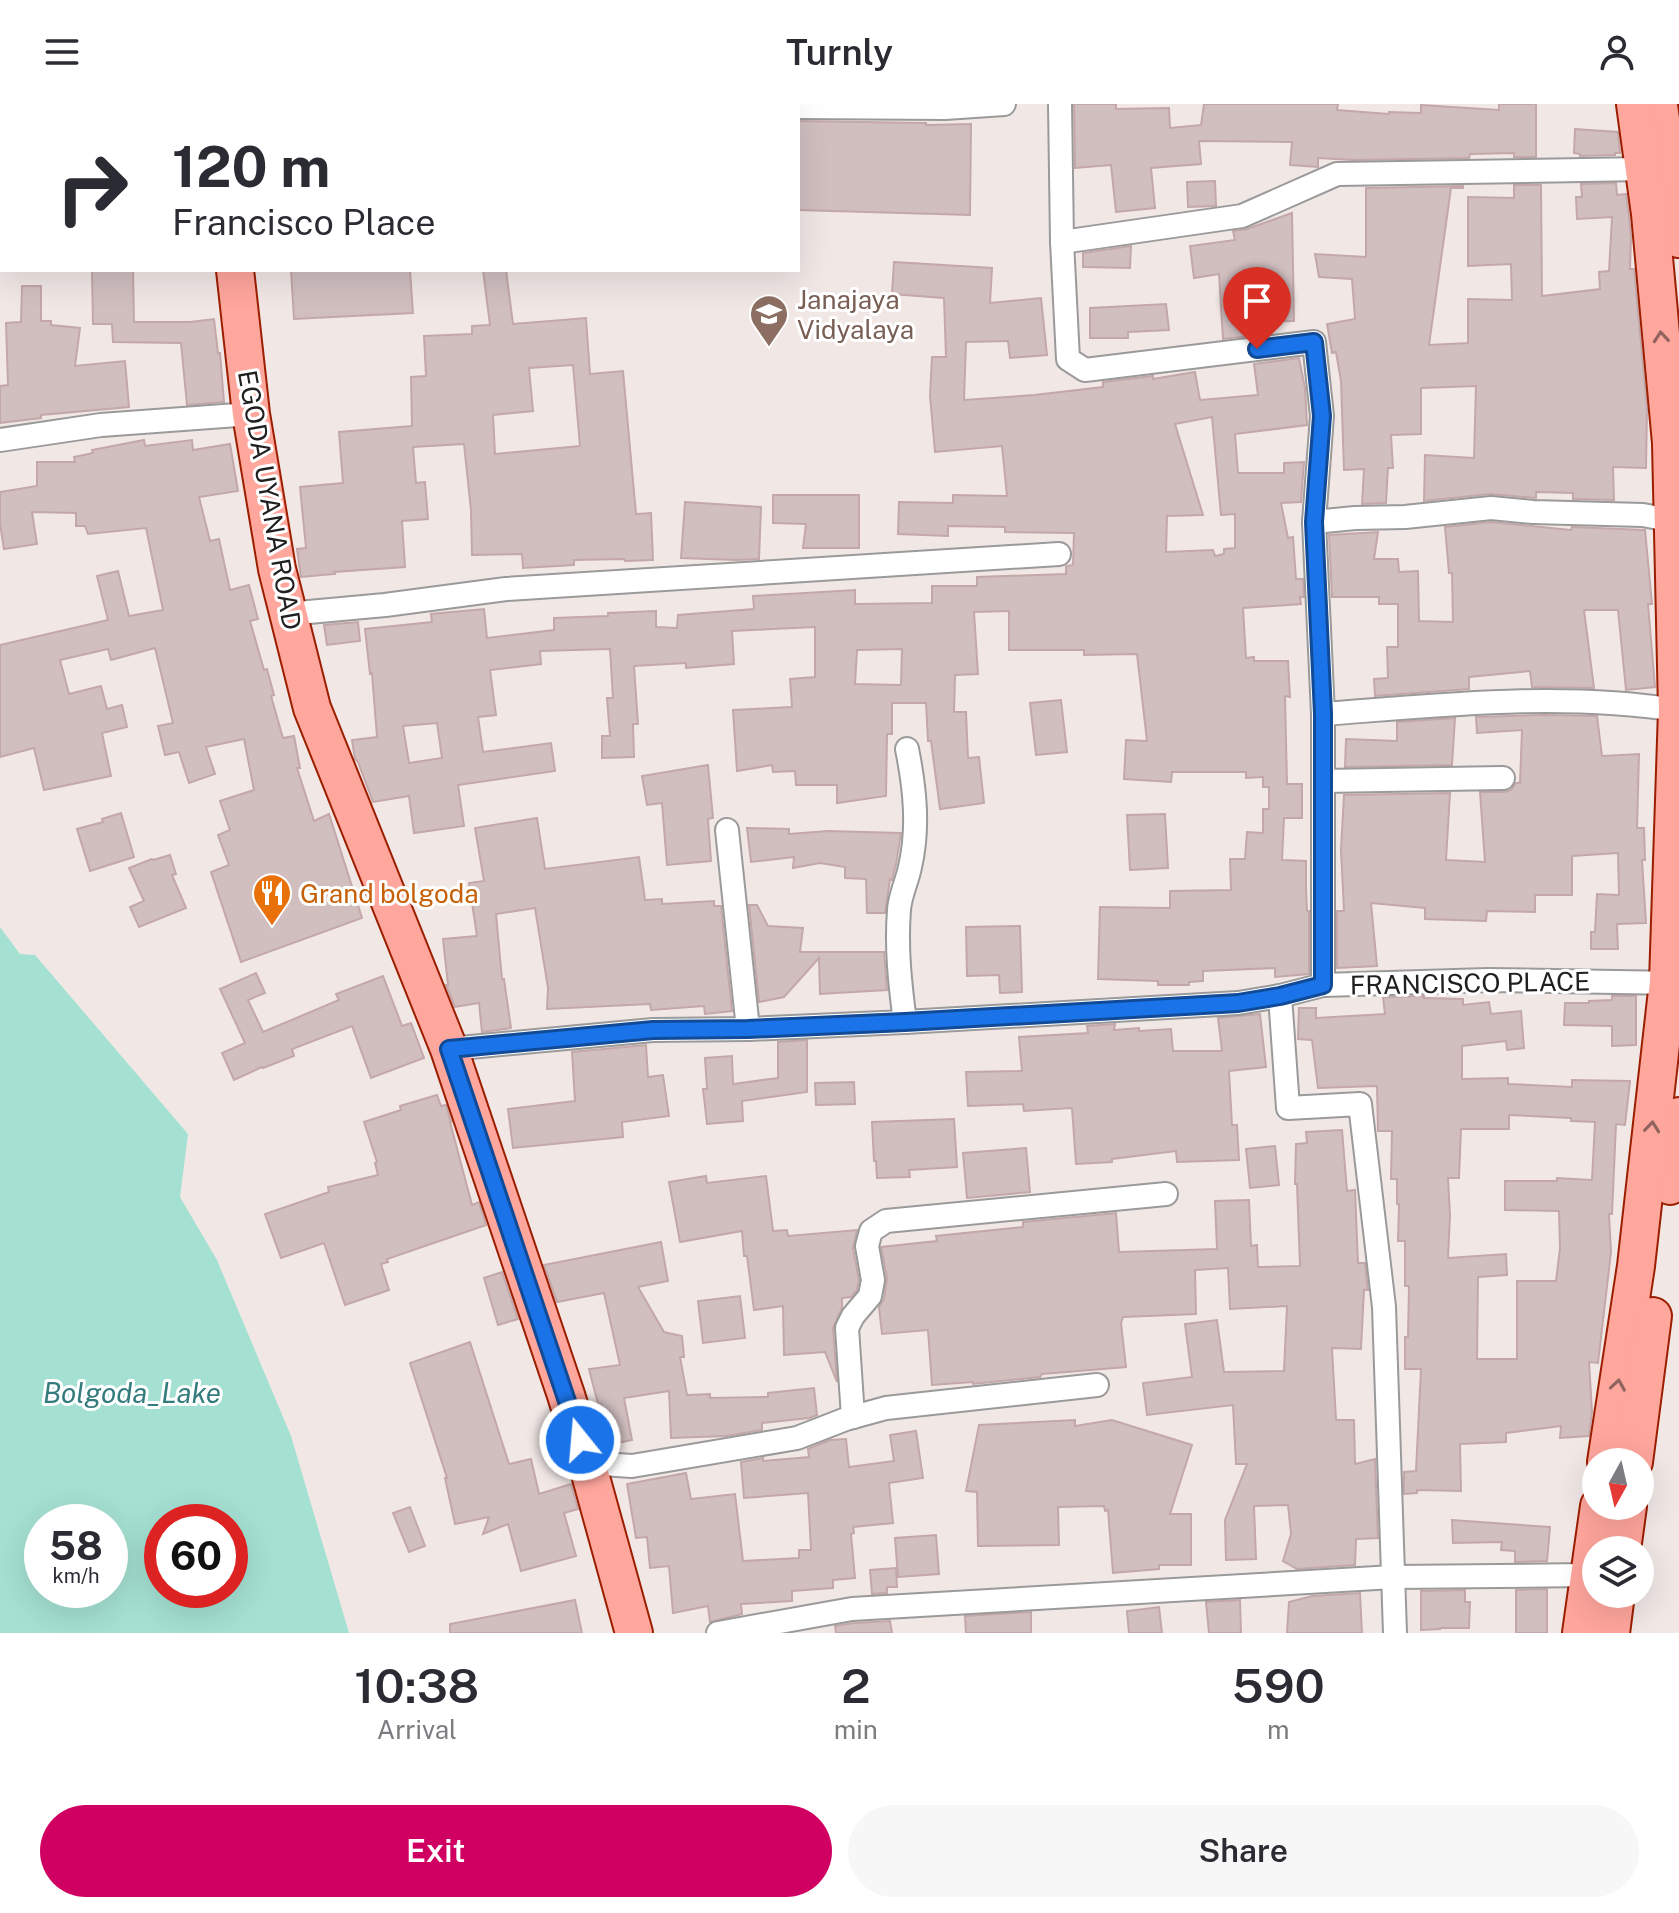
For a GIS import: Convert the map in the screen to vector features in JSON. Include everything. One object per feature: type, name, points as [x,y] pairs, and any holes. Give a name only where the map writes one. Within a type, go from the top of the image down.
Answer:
[{"type":"main road","points":[[1608,1448],[1674,982],[1677,710],[1671,443],[1650,214],[1635,104]]},
{"type":"main road","points":[[1659,104],[1679,239]]},
{"type":"main road","name":"EGODA UYANA ROAD","points":[[235,272],[251,414],[277,569],[312,708],[449,1049],[566,1395],[634,1633]]},
{"type":"main road","points":[[1636,1448],[1679,1116]]},
{"type":"main road","points":[[1581,1633],[1592,1608]]},
{"type":"main road","points":[[1606,1608],[1611,1633]]},
{"type":"street","points":[[800,107],[945,108],[1004,104]]},
{"type":"street","points":[[1060,104],[1068,359],[1085,370],[1314,342],[1322,416],[1314,522],[1323,714],[1323,985]]},
{"type":"street","points":[[1062,242],[1242,216],[1337,174],[1644,169]]},
{"type":"street","points":[[0,440],[101,425],[251,414]]},
{"type":"street","points":[[1314,522],[1491,508],[1643,515],[1674,521]]},
{"type":"street","points":[[287,614],[506,589],[1059,554]]},
{"type":"street","points":[[1323,714],[1478,701],[1550,700],[1677,710]]},
{"type":"street","points":[[905,1022],[898,973],[899,905],[910,868],[916,814],[907,749]]},
{"type":"street","points":[[1323,781],[1503,778]]},
{"type":"street","points":[[727,830],[748,1029]]},
{"type":"street","name":"FRANCISCO PLACE","points":[[449,1049],[653,1030],[905,1022],[1238,1003],[1323,985],[1488,980],[1674,982]]},
{"type":"street","points":[[1280,996],[1288,1108],[1360,1104],[1384,1307],[1395,1633]]},
{"type":"street","points":[[853,1417],[847,1328],[870,1296],[873,1280],[867,1246],[871,1231],[886,1221],[1166,1194]]},
{"type":"street","points":[[587,1463],[632,1466],[797,1438],[886,1408],[1097,1385]]},
{"type":"street","points":[[718,1633],[852,1609],[1393,1577],[1582,1583]]},
{"type":"water","name":"Bolgoda_Lake","points":[[0,927],[20,954],[35,955],[188,1134],[180,1197],[217,1260],[291,1436],[349,1633],[0,1633]]},
{"type":"building","points":[[1074,104],[1116,104],[1116,109],[1169,108],[1170,128],[1201,125],[1204,104],[1338,104],[1337,110],[1389,114],[1421,113],[1421,105],[1499,110],[1499,104],[1536,104],[1536,157],[1514,157],[1514,153],[1470,154],[1469,158],[1318,158],[1318,167],[1290,165],[1292,142],[1199,141],[1201,164],[1151,168],[1155,208],[1116,212],[1111,165],[1075,168]]},
{"type":"building","points":[[800,121],[971,124],[970,215],[800,210]]},
{"type":"building","points":[[1575,129],[1618,132],[1620,153],[1580,156],[1574,153]]},
{"type":"building","points":[[1215,181],[1216,206],[1188,207],[1187,182]]},
{"type":"building","points":[[1616,183],[1617,195],[1626,194],[1629,216],[1630,269],[1634,269],[1647,408],[1646,468],[1613,467],[1614,500],[1573,499],[1573,493],[1536,492],[1536,498],[1490,494],[1424,501],[1425,455],[1474,458],[1476,386],[1421,388],[1421,434],[1391,435],[1393,468],[1388,468],[1386,503],[1362,504],[1364,469],[1344,470],[1341,381],[1327,324],[1355,319],[1352,279],[1319,277],[1315,254],[1366,257],[1366,188],[1463,186],[1451,188],[1429,345],[1468,343],[1468,299],[1512,300],[1511,264],[1468,266],[1468,197],[1514,198],[1514,185],[1541,185],[1542,296],[1600,289],[1599,272],[1609,271],[1612,217],[1577,219],[1576,197],[1582,197],[1581,184]]},
{"type":"building","points":[[1292,213],[1294,321],[1249,322],[1250,336],[1223,339],[1219,274],[1194,278],[1190,246],[1235,240],[1233,231]]},
{"type":"building","points":[[1131,246],[1130,268],[1083,267],[1083,253]]},
{"type":"building","points":[[894,262],[992,268],[990,303],[1041,298],[1047,355],[1010,358],[1008,341],[966,342],[964,400],[1103,387],[1103,382],[1153,376],[1153,379],[1195,372],[1200,400],[1258,395],[1254,364],[1299,358],[1305,388],[1307,425],[1235,434],[1238,473],[1284,473],[1284,463],[1304,462],[1301,502],[1281,503],[1288,538],[1293,537],[1296,579],[1303,579],[1304,597],[1300,597],[1301,604],[1243,608],[1246,658],[1254,657],[1254,661],[1288,661],[1290,697],[1285,696],[1287,784],[1302,784],[1302,818],[1284,818],[1282,860],[1306,861],[1309,974],[1275,977],[1275,968],[1203,971],[1203,981],[1189,982],[1189,985],[1098,979],[1100,907],[1170,908],[1170,891],[1231,890],[1230,859],[1245,859],[1247,832],[1263,833],[1263,809],[1269,809],[1269,787],[1263,787],[1263,777],[1246,778],[1246,772],[1172,772],[1171,782],[1124,779],[1126,740],[1147,741],[1137,654],[1084,655],[1084,650],[1009,650],[1009,611],[974,612],[978,674],[955,675],[954,712],[966,712],[968,758],[979,757],[984,803],[940,809],[931,741],[928,741],[926,703],[892,703],[892,734],[887,734],[886,796],[837,803],[837,785],[796,785],[795,771],[773,772],[772,765],[737,771],[733,710],[792,707],[790,679],[815,677],[815,627],[732,631],[734,664],[686,668],[686,663],[634,666],[638,724],[633,724],[634,757],[602,758],[602,736],[610,736],[607,698],[613,698],[610,649],[540,651],[541,664],[490,670],[496,715],[478,717],[483,752],[551,743],[555,771],[458,785],[464,826],[414,833],[409,796],[373,802],[355,759],[352,740],[377,737],[365,629],[432,622],[431,614],[484,609],[487,638],[554,630],[554,618],[608,616],[608,613],[656,611],[656,627],[677,628],[678,615],[754,609],[753,596],[855,590],[855,604],[932,603],[932,586],[977,586],[977,577],[1066,574],[1066,566],[1073,565],[1074,533],[1005,532],[1005,527],[948,526],[948,536],[898,534],[899,502],[953,503],[953,495],[1007,496],[1002,446],[935,452],[930,396],[932,357],[946,357],[944,298],[892,294]],"holes":[[[1212,417],[1221,515],[1235,514],[1235,548],[1224,549],[1224,554],[1215,556],[1213,550],[1166,552],[1167,516],[1203,515],[1175,424]],[[902,649],[901,685],[855,684],[857,650]],[[437,723],[442,758],[409,763],[403,726]]]},
{"type":"building","points":[[92,272],[133,272],[134,322],[214,319],[224,402],[187,405],[181,343],[113,342],[112,324],[93,324]]},
{"type":"building","points":[[291,272],[410,272],[413,313],[294,319]]},
{"type":"building","points":[[483,272],[506,272],[513,324],[586,318],[590,374],[623,371],[636,514],[651,513],[653,560],[574,560],[574,565],[523,568],[522,554],[472,555],[464,444],[413,447],[416,483],[425,482],[428,519],[402,521],[405,567],[301,577],[297,549],[306,548],[300,487],[343,483],[339,432],[412,426],[411,377],[426,376],[424,336],[472,334],[472,326],[490,325]],"holes":[[[573,365],[580,446],[495,454],[493,415],[533,411],[529,368]]]},
{"type":"building","points":[[22,286],[41,286],[41,321],[80,328],[75,366],[125,361],[129,407],[41,415],[41,418],[0,423],[0,386],[8,385],[6,323],[21,322]]},
{"type":"building","points":[[1166,304],[1169,330],[1128,332],[1128,338],[1090,338],[1090,308]]},
{"type":"building","points":[[144,440],[145,446],[192,440],[193,450],[230,444],[238,491],[199,497],[210,541],[219,539],[230,590],[249,585],[258,619],[250,621],[264,670],[267,669],[283,738],[294,736],[300,768],[297,768],[314,821],[329,814],[362,918],[241,962],[211,872],[229,865],[218,835],[230,830],[220,801],[254,790],[244,739],[206,747],[215,774],[189,783],[179,752],[165,755],[158,726],[173,723],[155,648],[111,660],[108,649],[60,660],[69,694],[101,686],[107,709],[122,705],[127,727],[102,733],[111,776],[44,790],[34,748],[0,757],[0,645],[108,620],[97,576],[118,571],[129,616],[163,610],[146,528],[88,534],[85,526],[76,526],[76,513],[32,512],[37,544],[4,549],[0,492],[37,486],[37,462],[75,462],[74,457],[93,453],[92,450]]},
{"type":"building","points":[[773,495],[859,495],[859,548],[803,548],[806,524],[773,523]]},
{"type":"building","points":[[685,502],[761,507],[759,559],[681,558]]},
{"type":"building","points":[[1491,522],[1571,530],[1572,527],[1645,530],[1655,687],[1626,690],[1618,610],[1584,610],[1594,688],[1532,687],[1530,671],[1469,677],[1469,689],[1375,696],[1374,679],[1388,678],[1387,647],[1398,647],[1398,604],[1379,604],[1379,597],[1332,597],[1329,535],[1378,532],[1374,559],[1398,559],[1399,572],[1418,571],[1419,621],[1453,622],[1452,573],[1449,573],[1445,527]]},
{"type":"building","points":[[358,622],[360,641],[327,645],[324,625]]},
{"type":"building","points":[[1061,700],[1067,752],[1036,755],[1030,703]]},
{"type":"building","points":[[1597,716],[1602,756],[1639,754],[1637,828],[1644,828],[1645,860],[1642,860],[1646,923],[1617,924],[1618,949],[1591,949],[1597,894],[1619,895],[1618,853],[1572,856],[1572,895],[1535,895],[1535,912],[1487,911],[1486,921],[1425,919],[1425,908],[1371,903],[1377,966],[1337,968],[1337,911],[1344,911],[1341,850],[1344,795],[1450,793],[1446,860],[1485,862],[1480,792],[1504,792],[1520,783],[1522,730],[1477,733],[1476,717]]},
{"type":"building","points":[[1455,718],[1452,765],[1345,767],[1346,739],[1397,741],[1397,722]]},
{"type":"building","points":[[708,765],[713,818],[708,819],[711,861],[667,865],[662,803],[647,805],[642,776]]},
{"type":"building","points":[[121,813],[134,857],[90,871],[77,829]]},
{"type":"building","points":[[1165,814],[1168,868],[1130,870],[1127,815]]},
{"type":"building","points":[[537,818],[545,869],[639,857],[645,900],[662,899],[662,904],[714,901],[714,906],[721,906],[732,1011],[705,1014],[704,1006],[651,1010],[650,1004],[547,1009],[548,988],[535,908],[496,914],[502,979],[511,1028],[482,1032],[479,1003],[455,1007],[446,985],[443,939],[477,936],[469,883],[484,881],[475,828]]},
{"type":"building","points":[[747,828],[789,829],[789,834],[828,831],[901,833],[885,913],[867,913],[866,879],[845,878],[845,867],[820,863],[793,868],[794,857],[751,862]]},
{"type":"building","points":[[170,855],[176,874],[172,875],[186,908],[139,927],[130,907],[144,901],[129,868]]},
{"type":"building","points":[[749,905],[757,905],[768,926],[803,928],[800,952],[884,952],[887,990],[820,994],[819,958],[784,997],[759,1002]]},
{"type":"building","points":[[1020,926],[1022,992],[1000,993],[999,975],[967,976],[966,927]]},
{"type":"building","points":[[256,973],[265,993],[248,1000],[263,1032],[339,1000],[336,994],[383,976],[402,1026],[411,1023],[424,1058],[371,1078],[352,1026],[292,1049],[294,1056],[234,1080],[222,1053],[245,1043],[220,989]]},
{"type":"building","points":[[1612,996],[1636,996],[1636,1045],[1612,1046],[1612,1026],[1564,1025],[1565,1003],[1612,1000]]},
{"type":"building","points":[[1383,997],[1463,999],[1463,1005],[1489,1002],[1491,1014],[1521,1011],[1524,1048],[1507,1050],[1506,1041],[1462,1046],[1462,1079],[1508,1078],[1508,1084],[1572,1087],[1572,1080],[1630,1081],[1625,1125],[1616,1124],[1612,1214],[1609,1214],[1611,1252],[1598,1363],[1589,1362],[1592,1412],[1589,1436],[1560,1438],[1561,1426],[1506,1433],[1506,1442],[1460,1444],[1461,1491],[1417,1490],[1417,1493],[1404,1494],[1404,1472],[1416,1471],[1421,1369],[1405,1369],[1409,1286],[1405,1286],[1405,1241],[1398,1241],[1397,1179],[1391,1179],[1392,1131],[1378,1131],[1377,1086],[1318,1088],[1312,1040],[1298,1039],[1299,1008],[1316,1008],[1316,1018],[1385,1014]],"holes":[[[1509,1115],[1571,1118],[1571,1121],[1595,1122],[1592,1180],[1557,1178],[1557,1181],[1505,1181],[1505,1210],[1559,1211],[1560,1248],[1556,1281],[1517,1281],[1517,1359],[1477,1359],[1478,1277],[1507,1275],[1506,1254],[1448,1258],[1448,1178],[1459,1178],[1461,1129],[1509,1129]]]},
{"type":"building","points":[[1260,1014],[1266,1067],[1229,1071],[1232,1125],[1237,1125],[1239,1160],[1177,1162],[1176,1151],[1112,1159],[1112,1162],[1076,1164],[1072,1108],[1024,1111],[1023,1104],[968,1106],[966,1072],[1022,1071],[1019,1037],[1088,1033],[1087,1026],[1115,1024],[1114,1030],[1171,1029],[1173,1051],[1222,1051],[1218,1018]]},
{"type":"building","points":[[807,1040],[807,1092],[742,1101],[743,1121],[707,1124],[703,1089],[707,1089],[705,1058],[732,1056],[733,1084],[778,1078],[778,1042]]},
{"type":"building","points":[[646,1045],[648,1077],[663,1075],[669,1116],[622,1122],[623,1137],[513,1148],[508,1109],[575,1101],[572,1052]]},
{"type":"building","points":[[854,1082],[855,1104],[816,1105],[815,1083]]},
{"type":"building","points":[[437,1095],[441,1106],[446,1105],[472,1205],[479,1202],[486,1225],[387,1259],[388,1262],[381,1264],[389,1290],[345,1305],[324,1243],[281,1258],[265,1214],[329,1192],[328,1187],[378,1175],[364,1122],[401,1110],[400,1106]]},
{"type":"building","points":[[954,1119],[957,1167],[909,1170],[910,1177],[877,1178],[872,1122]]},
{"type":"building","points":[[1342,1130],[1347,1191],[1355,1190],[1358,1263],[1365,1263],[1368,1290],[1364,1290],[1361,1349],[1332,1348],[1336,1420],[1354,1420],[1355,1464],[1375,1459],[1378,1538],[1356,1539],[1355,1565],[1297,1569],[1283,1561],[1291,1534],[1288,1505],[1254,1506],[1256,1559],[1226,1560],[1225,1520],[1247,1464],[1236,1464],[1233,1405],[1147,1415],[1143,1383],[1192,1377],[1185,1324],[1217,1320],[1224,1372],[1284,1371],[1287,1306],[1230,1309],[1228,1268],[1195,1270],[1196,1314],[1123,1317],[1126,1367],[973,1384],[932,1385],[928,1330],[882,1334],[879,1307],[884,1299],[887,1278],[881,1247],[937,1241],[936,1236],[1023,1227],[1023,1222],[1116,1213],[1119,1252],[1217,1249],[1215,1201],[1249,1200],[1251,1246],[1257,1245],[1258,1267],[1300,1266],[1296,1144],[1307,1143],[1306,1132]]},
{"type":"building","points":[[1275,1146],[1279,1185],[1250,1188],[1246,1149]]},
{"type":"building","points":[[1026,1148],[1030,1192],[967,1198],[963,1153]]},
{"type":"building","points":[[706,1176],[707,1183],[766,1176],[773,1231],[787,1230],[788,1236],[857,1230],[853,1248],[859,1280],[857,1290],[851,1297],[842,1298],[842,1308],[833,1328],[837,1382],[825,1352],[784,1355],[783,1306],[754,1310],[742,1231],[680,1242],[669,1182]]},
{"type":"building","points":[[661,1242],[668,1281],[638,1287],[664,1332],[682,1336],[684,1357],[680,1357],[687,1395],[710,1394],[710,1398],[768,1397],[768,1393],[814,1388],[817,1415],[762,1423],[762,1430],[726,1436],[671,1438],[669,1391],[624,1398],[632,1440],[608,1445],[601,1404],[598,1404],[589,1369],[620,1365],[604,1293],[557,1302],[544,1265]]},
{"type":"building","points":[[502,1272],[518,1319],[498,1325],[484,1278]]},
{"type":"building","points":[[740,1296],[745,1338],[703,1343],[698,1301]]},
{"type":"building","points":[[470,1342],[509,1464],[531,1459],[539,1494],[571,1484],[578,1509],[564,1513],[576,1556],[521,1571],[508,1524],[483,1534],[489,1517],[455,1524],[447,1478],[410,1363]]},
{"type":"building","points":[[1075,1420],[1075,1426],[1112,1420],[1192,1445],[1170,1514],[1191,1514],[1191,1565],[1159,1565],[1159,1569],[1113,1573],[1108,1510],[1105,1511],[1104,1506],[1058,1507],[1059,1545],[978,1546],[977,1492],[966,1491],[979,1425]]},
{"type":"building","points":[[916,1431],[923,1478],[889,1483],[893,1523],[853,1527],[855,1578],[833,1580],[833,1588],[792,1591],[792,1601],[741,1604],[742,1614],[710,1622],[708,1606],[673,1613],[669,1566],[650,1568],[647,1537],[636,1538],[627,1484],[686,1473],[691,1499],[735,1494],[743,1561],[799,1558],[799,1550],[811,1550],[808,1493],[744,1498],[741,1462],[809,1457],[808,1449],[830,1440],[846,1439],[849,1467],[894,1461],[890,1435]]},
{"type":"building","points":[[410,1507],[425,1546],[409,1552],[393,1513]]},
{"type":"building","points":[[1452,1520],[1550,1527],[1547,1561],[1515,1562],[1515,1551],[1501,1550],[1502,1542],[1453,1543]]},
{"type":"building","points":[[936,1535],[939,1574],[898,1577],[895,1538]]},
{"type":"building","points":[[896,1568],[897,1587],[887,1587],[887,1593],[872,1594],[870,1570]]},
{"type":"building","points":[[1547,1589],[1547,1633],[1516,1633],[1516,1590]]},
{"type":"building","points":[[1465,1590],[1465,1602],[1470,1602],[1469,1628],[1421,1630],[1421,1591]]},
{"type":"building","points":[[1360,1593],[1362,1633],[1287,1633],[1289,1602],[1312,1596]]},
{"type":"building","points":[[575,1600],[582,1633],[450,1633],[450,1624]]},
{"type":"building","points":[[1240,1600],[1241,1633],[1209,1633],[1206,1602]]},
{"type":"building","points":[[1159,1607],[1162,1633],[1129,1633],[1127,1611]]},
{"type":"building","points":[[1031,1612],[1031,1633],[966,1633],[965,1616]]},
{"type":"building","points":[[890,1621],[892,1633],[836,1633],[835,1626]]},
{"type":"place","name":"Janajaya Vidyalaya","points":[[769,348]]},
{"type":"place","name":"Grand bolgoda","points":[[272,927]]},
{"type":"route","points":[[580,1440],[449,1049],[653,1030],[905,1022],[1238,1003],[1323,985],[1323,714],[1314,522],[1322,416],[1314,342],[1257,349]]}]
